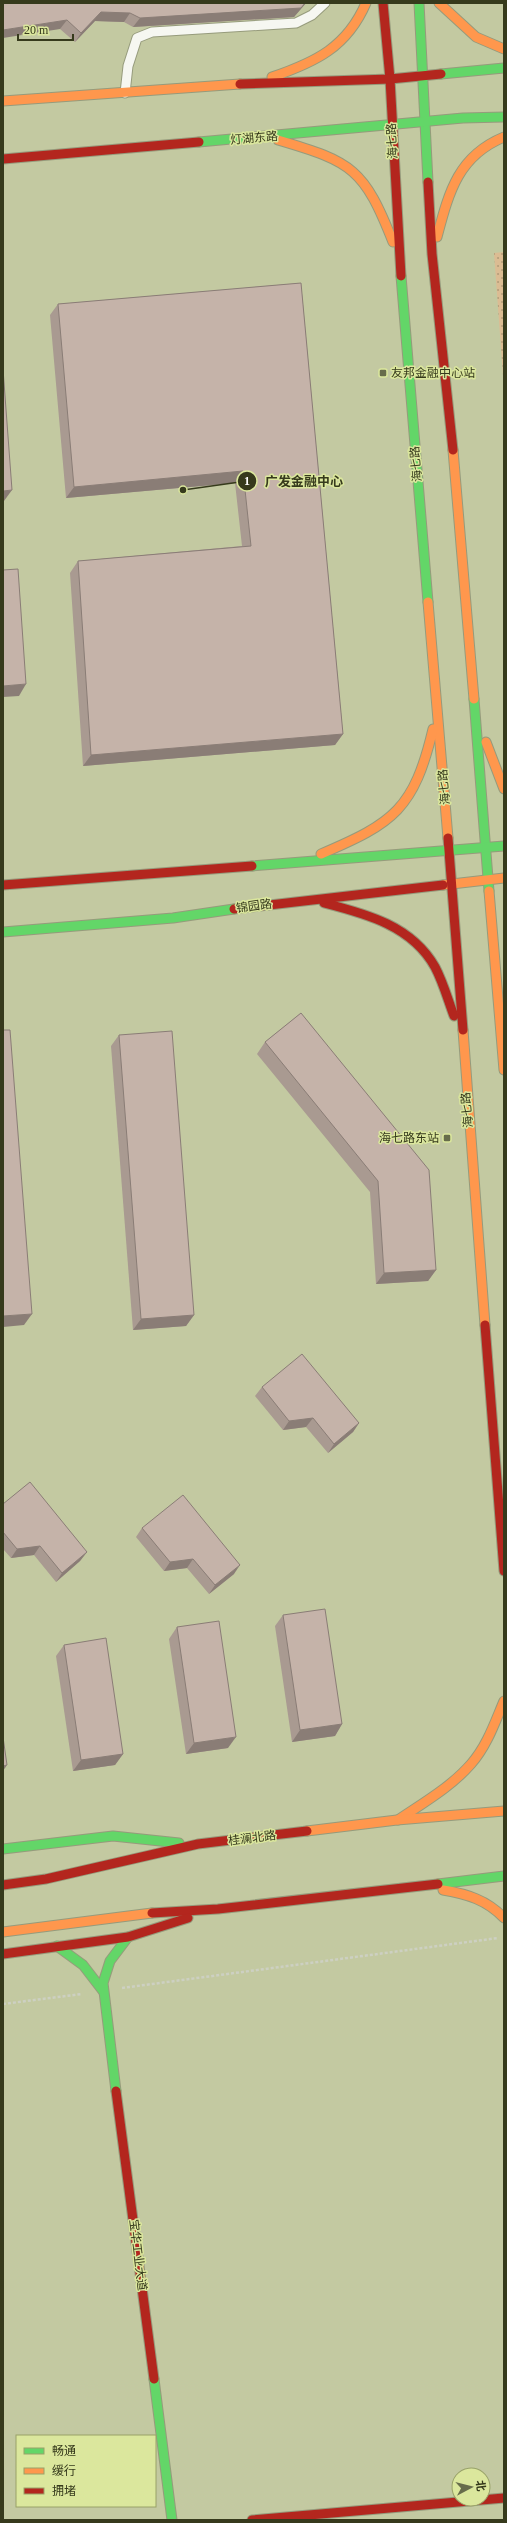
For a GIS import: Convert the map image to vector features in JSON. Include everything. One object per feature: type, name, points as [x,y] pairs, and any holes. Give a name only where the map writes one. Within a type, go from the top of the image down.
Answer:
[{"type":"main road","points":[[252,83],[298,69],[325,55],[342,43],[355,27],[366,3]]},
{"type":"main road","name":"海七路","points":[[383,3],[390,80],[391,125],[399,255],[452,884],[461,1035],[504,1571]]},
{"type":"main road","points":[[419,3],[424,123],[432,254],[451,421],[476,711],[487,880],[504,1070]]},
{"type":"main road","points":[[439,3],[469,34],[495,47],[504,49]]},
{"type":"main road","points":[[3,101],[252,83],[319,83],[390,80],[504,68]]},
{"type":"main road","name":"灯湖东路","points":[[3,159],[269,137],[463,118],[504,117]]},
{"type":"main road","points":[[269,137],[316,152],[359,175],[375,200],[399,255]]},
{"type":"main road","points":[[432,254],[449,193],[462,166],[475,152],[504,137]]},
{"type":"main road","points":[[476,711],[504,790]]},
{"type":"main road","points":[[307,860],[362,835],[392,817],[413,790],[426,757],[437,712]]},
{"type":"main road","points":[[3,885],[307,860],[504,846]]},
{"type":"main road","name":"锦园路","points":[[3,932],[173,918],[311,900],[504,878]]},
{"type":"main road","points":[[311,900],[368,914],[397,928],[418,945],[434,966],[461,1035]]},
{"type":"main road","points":[[501,1033],[504,1012]]},
{"type":"main road","points":[[397,1820],[441,1790],[471,1764],[490,1735],[504,1701]]},
{"type":"main road","name":"桂澜北路","points":[[3,1885],[46,1879],[198,1844],[397,1820],[504,1811]]},
{"type":"main road","points":[[3,1849],[113,1836],[198,1844]]},
{"type":"main road","points":[[3,1932],[149,1913],[218,1909],[504,1876]]},
{"type":"main road","points":[[414,1887],[467,1893],[498,1910],[504,1918]]},
{"type":"main road","points":[[3,1954],[128,1937],[218,1909]]},
{"type":"main road","points":[[103,1990],[103,1979],[113,1954],[128,1937]]},
{"type":"main road","points":[[56,1946],[74,1956],[95,1975],[103,1990]]},
{"type":"main road","name":"宝华工业大道","points":[[103,1990],[172,2520]]},
{"type":"main road","points":[[252,2520],[504,2498]]},
{"type":"lane","points":[[125,93],[128,66],[137,38],[152,32],[296,23],[312,16],[325,3]]},
{"type":"path","points":[[3,2004],[504,1937]]},
{"type":"shaded area","points":[[504,252],[504,389],[494,253]]},
{"type":"building","points":[[3,3],[305,3],[301,8],[140,18],[130,13],[101,12],[81,33],[67,20],[3,30]]},
{"type":"building","points":[[301,283],[343,734],[91,755],[78,561],[251,546],[243,471],[74,487],[58,304]]},
{"type":"building","points":[[3,369],[12,490],[3,491]]},
{"type":"building","points":[[18,569],[26,684],[3,686],[3,570]]},
{"type":"building","points":[[301,1013],[429,1170],[436,1270],[384,1273],[378,1181],[265,1042]]},
{"type":"building","points":[[3,1030],[10,1030],[32,1314],[3,1316]]},
{"type":"building","points":[[172,1031],[194,1315],[141,1319],[119,1035]]},
{"type":"building","points":[[302,1354],[359,1423],[334,1444],[313,1418],[289,1421],[262,1387]]},
{"type":"building","points":[[30,1482],[87,1552],[62,1573],[40,1546],[17,1549],[3,1532],[3,1504]]},
{"type":"building","points":[[183,1495],[240,1565],[215,1585],[193,1559],[170,1562],[142,1528]]},
{"type":"building","points":[[325,1609],[342,1724],[300,1730],[283,1615]]},
{"type":"building","points":[[219,1621],[236,1737],[194,1743],[177,1627]]},
{"type":"building","points":[[106,1638],[123,1754],[81,1760],[64,1645]]},
{"type":"building","points":[[3,1737],[7,1765],[3,1766]]},
{"type":"traffic: fast","points":[[419,3],[428,182]]},
{"type":"traffic: fast","points":[[441,74],[504,68]]},
{"type":"traffic: fast","points":[[199,142],[463,118],[504,117]]},
{"type":"traffic: fast","points":[[401,276],[428,602]]},
{"type":"traffic: fast","points":[[474,699],[489,891]]},
{"type":"traffic: fast","points":[[252,866],[504,846]]},
{"type":"traffic: fast","points":[[3,932],[173,918],[234,909]]},
{"type":"traffic: fast","points":[[3,1849],[113,1836],[179,1843]]},
{"type":"traffic: fast","points":[[438,1884],[504,1876]]},
{"type":"traffic: fast","points":[[116,2091],[103,1983],[110,1961],[128,1937]]},
{"type":"traffic: fast","points":[[57,1946],[83,1965],[103,1991]]},
{"type":"traffic: fast","points":[[154,2379],[172,2520]]},
{"type":"traffic: slow","points":[[272,77],[316,59],[340,42],[358,18],[366,3]]},
{"type":"traffic: slow","points":[[439,3],[476,37],[504,49]]},
{"type":"traffic: slow","points":[[3,101],[240,84]]},
{"type":"traffic: slow","points":[[437,237],[451,191],[466,165],[476,154],[488,145],[504,137]]},
{"type":"traffic: slow","points":[[278,140],[324,155],[353,172],[364,183],[373,198],[393,242]]},
{"type":"traffic: slow","points":[[453,450],[474,699]]},
{"type":"traffic: slow","points":[[428,602],[448,838]]},
{"type":"traffic: slow","points":[[321,854],[367,833],[384,822],[397,810],[408,796],[418,778],[426,756],[433,729]]},
{"type":"traffic: slow","points":[[486,742],[504,789]]},
{"type":"traffic: slow","points":[[443,885],[504,878]]},
{"type":"traffic: slow","points":[[489,891],[504,1070]]},
{"type":"traffic: slow","points":[[463,1030],[485,1325]]},
{"type":"traffic: slow","points":[[398,1820],[446,1787],[471,1764],[482,1750],[504,1701]]},
{"type":"traffic: slow","points":[[307,1831],[397,1820],[504,1811]]},
{"type":"traffic: slow","points":[[443,1890],[468,1896],[484,1902],[504,1918]]},
{"type":"traffic: slow","points":[[3,1932],[152,1913]]},
{"type":"traffic: jam","points":[[383,3],[390,79],[401,276]]},
{"type":"traffic: jam","points":[[240,84],[390,79],[441,74]]},
{"type":"traffic: jam","points":[[3,159],[199,142]]},
{"type":"traffic: jam","points":[[428,182],[432,254],[453,450]]},
{"type":"traffic: jam","points":[[448,838],[463,1030]]},
{"type":"traffic: jam","points":[[3,885],[252,866]]},
{"type":"traffic: jam","points":[[234,909],[443,885]]},
{"type":"traffic: jam","points":[[324,903],[372,917],[387,924],[414,941],[435,967],[454,1016]]},
{"type":"traffic: jam","points":[[485,1325],[504,1571]]},
{"type":"traffic: jam","points":[[3,1885],[46,1879],[198,1844],[307,1831]]},
{"type":"traffic: jam","points":[[152,1913],[218,1909],[438,1884]]},
{"type":"traffic: jam","points":[[3,1954],[128,1937],[188,1918]]},
{"type":"traffic: jam","points":[[116,2091],[154,2379]]},
{"type":"traffic: jam","points":[[252,2520],[504,2498]]},
{"type":"place","name":"友邦金融中心站","points":[[383,373]]},
{"type":"place","name":"广发金融中心","points":[[183,490]]},
{"type":"place","name":"海七路东站","points":[[447,1138]]}]
